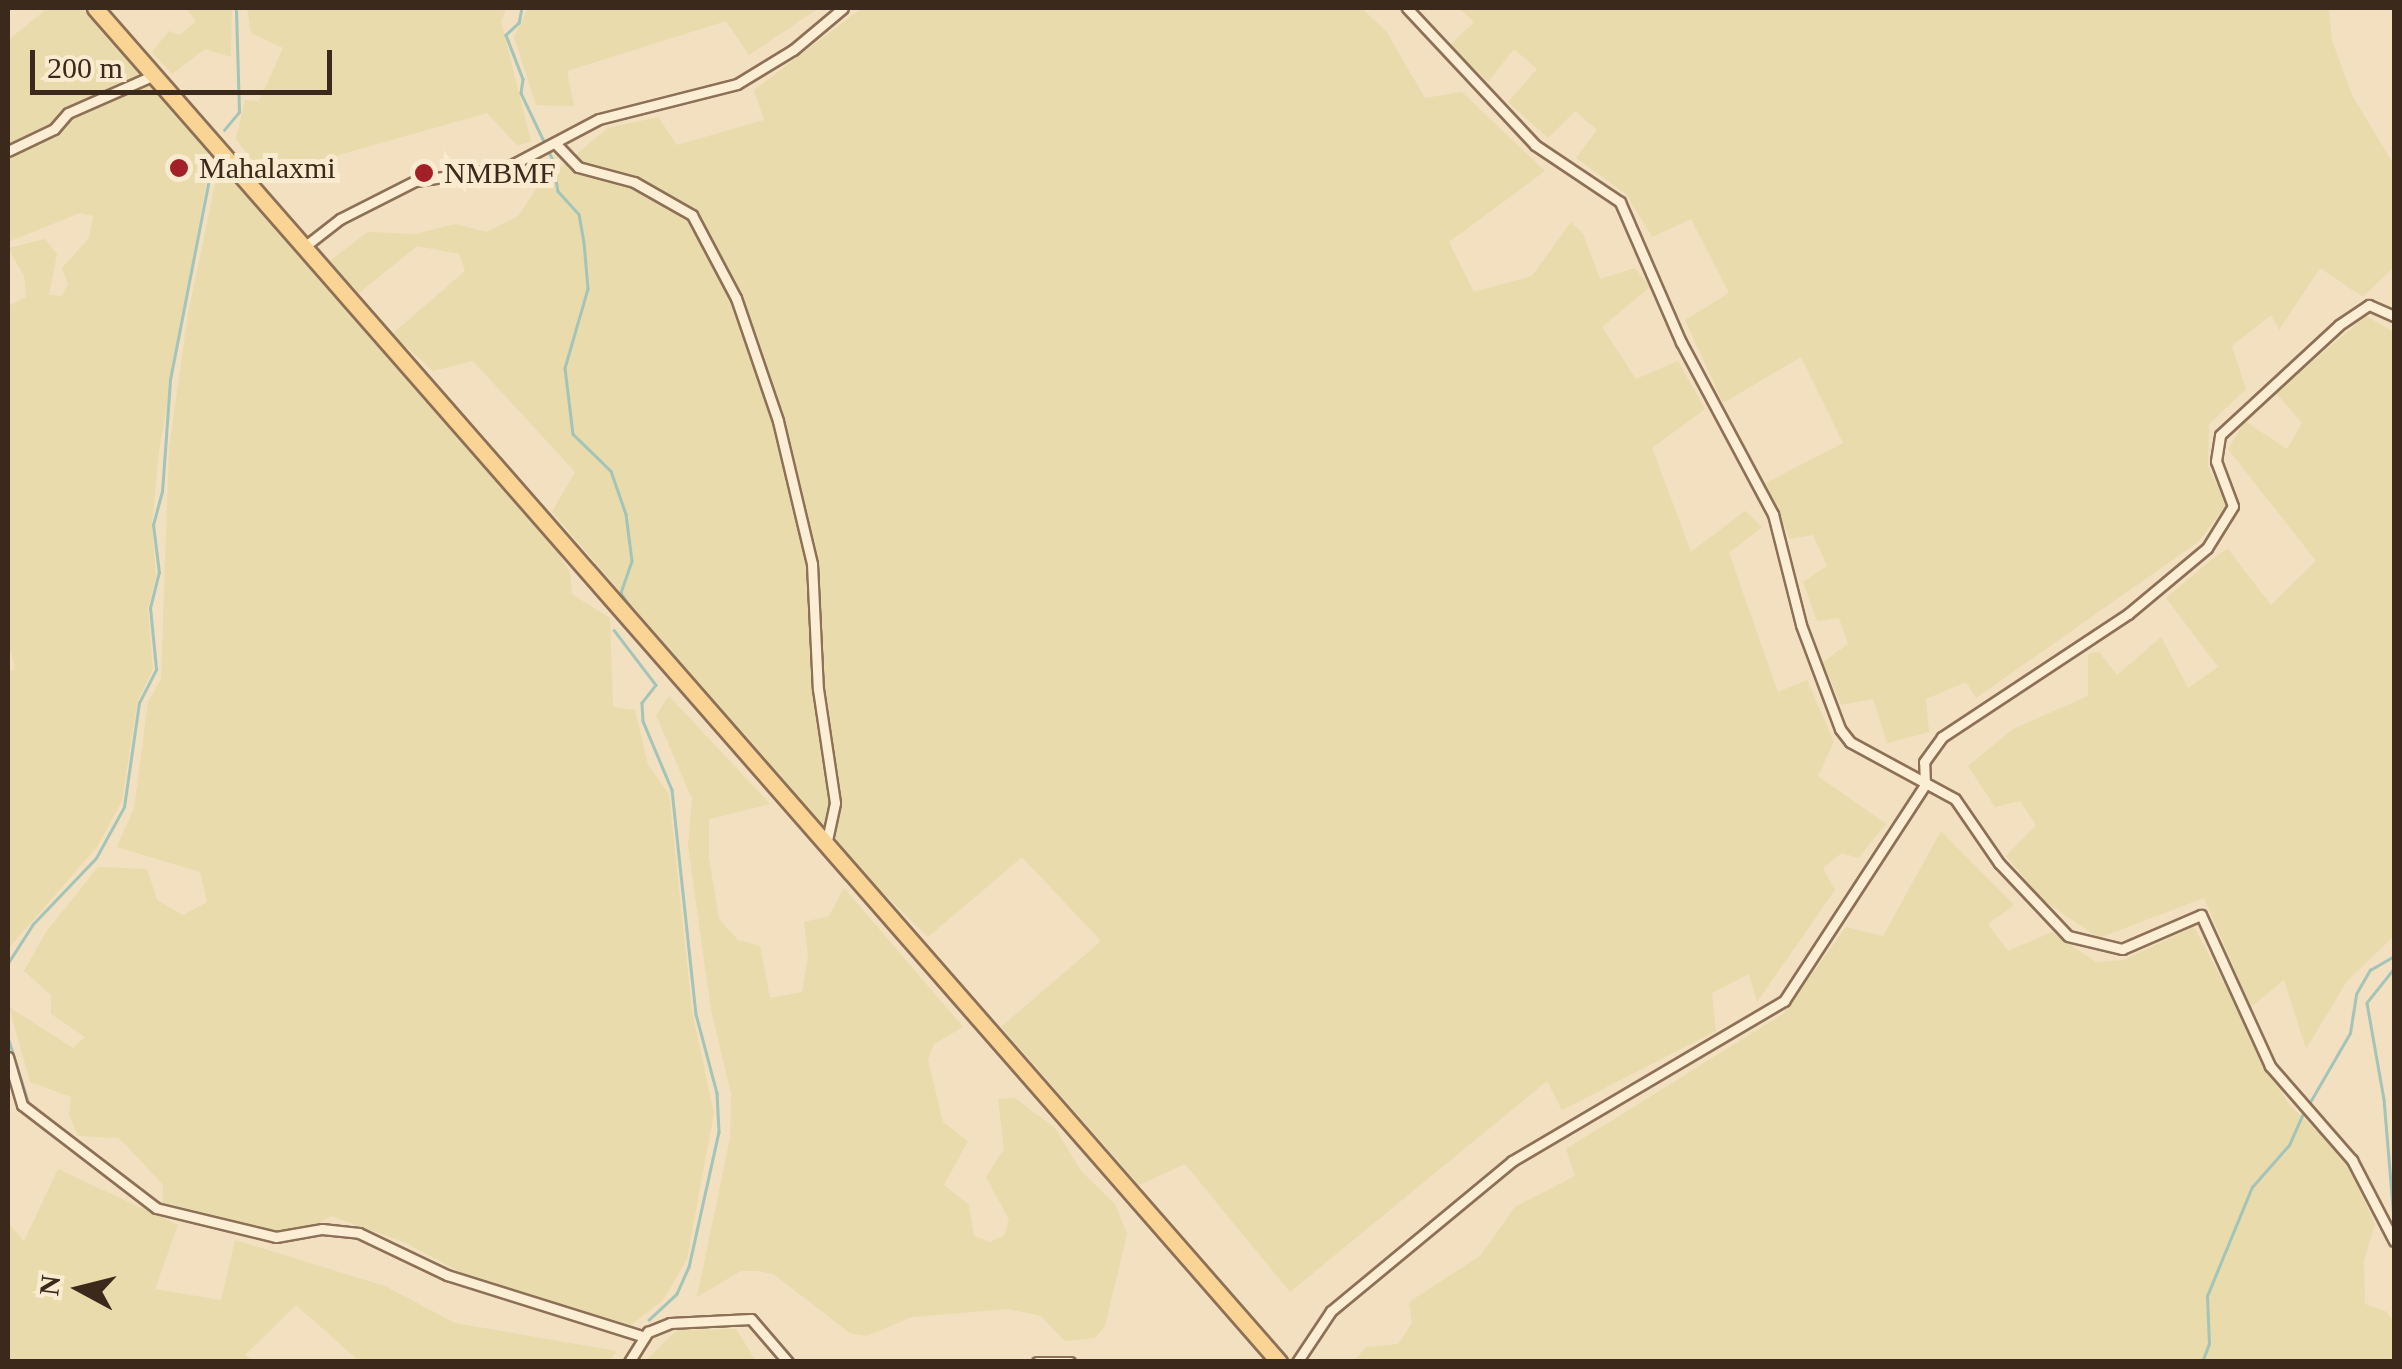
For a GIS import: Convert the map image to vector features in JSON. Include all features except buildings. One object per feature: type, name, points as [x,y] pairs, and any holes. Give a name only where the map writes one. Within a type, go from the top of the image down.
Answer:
[{"type":"main road","points":[[95,8],[826,849],[1280,1362]]},
{"type":"street","points":[[304,247],[399,186],[506,168],[599,120],[738,84],[793,50],[843,8]]},
{"type":"street","points":[[1407,8],[1535,145],[1620,202],[1681,342],[1774,514],[1801,626],[1840,729],[1925,786],[1955,799],[1999,863],[2068,936],[2122,949],[2201,915],[2270,1066],[2352,1160],[2394,1241]]},
{"type":"street","points":[[8,151],[54,128],[68,113],[154,75]]},
{"type":"street","points":[[550,147],[578,167],[634,182],[692,215],[736,298],[778,421],[812,564],[818,689],[835,803],[826,849]]},
{"type":"street","points":[[1297,1362],[1332,1311],[1512,1161],[1784,1001],[1925,786],[1924,762],[1942,736],[2128,614],[2207,548],[2234,506],[2214,451],[2238,415],[2360,310],[2369,305],[2394,316]]},
{"type":"street","points":[[8,1057],[22,1105],[156,1208],[276,1237],[322,1229],[358,1233],[447,1276],[645,1336]]},
{"type":"street","points":[[630,1362],[645,1336],[670,1323],[751,1319],[788,1362]]},
{"type":"street","points":[[1037,1362],[1070,1362]]},
{"type":"shaded area","points":[[48,8],[87,8],[212,149],[159,451],[152,525],[156,577],[148,608],[153,669],[137,703],[122,801],[97,847],[8,949],[8,672],[15,669],[8,641],[8,306],[26,297],[24,276],[8,248],[45,239],[57,254],[49,295],[62,296],[68,284],[62,268],[89,238],[93,216],[80,213],[8,242],[8,40]]},
{"type":"shaded area","points":[[186,8],[232,8],[231,57],[205,49],[172,74],[152,52],[169,31],[180,35],[196,21]]},
{"type":"shaded area","points":[[247,8],[507,8],[501,21],[531,142],[517,145],[487,113],[264,176],[236,139],[245,100],[259,101],[283,48],[251,33]]},
{"type":"shaded area","points":[[528,8],[819,8],[749,55],[726,21],[567,71],[574,106],[536,105],[514,37]]},
{"type":"shaded area","points":[[862,8],[1361,8],[1386,31],[1425,98],[1462,92],[1545,171],[1449,242],[1474,292],[1532,276],[1571,222],[1583,234],[1600,279],[1635,268],[1650,287],[1602,327],[1636,379],[1678,361],[1705,409],[1652,448],[1691,552],[1745,511],[1762,527],[1729,553],[1778,692],[1807,680],[1834,742],[1818,776],[1886,824],[1858,858],[1842,853],[1823,868],[1835,890],[1757,1002],[1749,974],[1712,993],[1716,1031],[1562,1110],[1547,1081],[1290,1292],[1185,1164],[1139,1185],[1001,1027],[1101,941],[1022,857],[928,937],[849,860],[552,512],[575,472],[473,361],[433,371],[392,334],[465,271],[459,254],[417,246],[359,293],[328,262],[368,232],[415,234],[456,224],[486,232],[518,216],[539,185],[608,128],[658,117],[677,145],[764,120],[754,90]]},
{"type":"shaded area","points":[[1459,8],[2329,8],[2332,40],[2352,95],[2394,165],[2394,267],[2363,297],[2320,268],[2279,330],[2271,315],[2232,346],[2246,389],[2209,424],[2208,467],[2227,504],[2198,542],[1976,698],[1966,682],[1926,699],[1929,732],[1887,743],[1873,699],[1841,705],[1823,662],[1848,644],[1839,618],[1817,621],[1803,582],[1827,566],[1813,535],[1790,539],[1766,483],[1843,443],[1801,357],[1723,403],[1685,320],[1729,293],[1691,219],[1652,237],[1626,194],[1576,158],[1597,130],[1575,111],[1548,138],[1508,102],[1537,69],[1514,49],[1488,82],[1450,45],[1474,22]]},
{"type":"shaded area","points":[[220,161],[540,524],[570,572],[572,594],[610,618],[613,707],[635,710],[648,765],[669,794],[692,1011],[714,1113],[687,1259],[663,1300],[631,1325],[471,1278],[406,1243],[331,1216],[312,1227],[275,1231],[162,1204],[163,1185],[126,1145],[118,1138],[78,1136],[69,1115],[71,1097],[30,1082],[9,1007],[73,1048],[85,1037],[51,1014],[51,995],[24,971],[46,932],[98,867],[147,869],[157,900],[183,915],[207,902],[200,872],[117,847],[134,808],[148,702],[161,679],[169,448],[188,314]]},
{"type":"shaded area","points":[[2366,316],[2394,332],[2394,936],[2347,981],[2306,1049],[2284,980],[2251,1007],[2204,898],[2099,938],[2043,900],[2006,856],[2036,825],[2020,801],[1995,807],[1968,766],[2013,729],[2088,696],[2088,654],[2099,652],[2117,675],[2161,637],[2188,688],[2218,667],[2166,598],[2216,556],[2228,549],[2271,605],[2316,561],[2228,449],[2245,421],[2287,449],[2302,423],[2276,393]]},
{"type":"shaded area","points":[[669,696],[770,804],[709,819],[709,858],[719,919],[738,940],[760,946],[770,998],[802,992],[808,957],[804,922],[829,916],[844,888],[963,1027],[934,1044],[928,1060],[943,1122],[968,1141],[944,1185],[969,1205],[974,1236],[990,1242],[1004,1236],[1009,1220],[986,1177],[1004,1149],[998,1099],[1015,1098],[1055,1128],[1081,1171],[1115,1204],[1127,1234],[1105,1326],[1095,1338],[1065,1341],[1041,1316],[1009,1309],[912,1317],[867,1336],[850,1333],[773,1274],[757,1271],[741,1271],[697,1297],[730,1138],[731,1094],[711,1010],[688,846],[692,799],[656,715]]},
{"type":"shaded area","points":[[1941,831],[2014,905],[1988,924],[2008,951],[2052,932],[2096,962],[2123,960],[2194,927],[2288,1103],[2345,1159],[2375,1224],[2364,1261],[2365,1304],[2387,1312],[2394,1323],[2394,1362],[1353,1362],[1366,1347],[1398,1344],[1412,1323],[1409,1302],[1480,1256],[1515,1207],[1575,1176],[1566,1149],[1783,1014],[1846,927],[1883,936]]},
{"type":"shaded area","points":[[58,1169],[178,1225],[155,1289],[221,1300],[235,1240],[385,1286],[455,1323],[617,1351],[608,1362],[359,1361],[296,1305],[245,1355],[253,1361],[8,1361],[8,1223],[24,1241]]},
{"type":"shaded area","points":[[736,1329],[756,1361],[645,1361],[677,1330]]},
{"type":"waterway","points":[[224,130],[239,112],[236,8]]},
{"type":"waterway","points":[[522,8],[519,23],[506,35],[523,79],[521,93],[553,160],[558,191],[579,214],[584,242],[588,289],[565,368],[573,434],[611,471],[626,514],[632,561],[621,593],[633,610]]},
{"type":"waterway","points":[[8,963],[33,924],[96,858],[124,807],[139,703],[156,669],[150,608],[159,573],[153,525],[162,492],[170,380],[212,164]]},
{"type":"waterway","points":[[614,630],[656,685],[642,703],[643,721],[672,790],[696,1014],[717,1093],[719,1132],[689,1267],[677,1294],[649,1320]]},
{"type":"waterway","points":[[2309,1104],[2350,1033],[2356,994],[2370,970],[2394,956]]},
{"type":"waterway","points":[[2394,969],[2367,1003],[2384,1099],[2394,1219]]},
{"type":"waterway","points":[[8,1037],[30,1107]]},
{"type":"waterway","points":[[2202,1362],[2209,1344],[2207,1296],[2252,1187],[2289,1145],[2304,1111]]},
{"type":"place","name":"Mahalaxmi","points":[[179,168]]},
{"type":"place","name":"NMBMF","points":[[424,173]]}]
